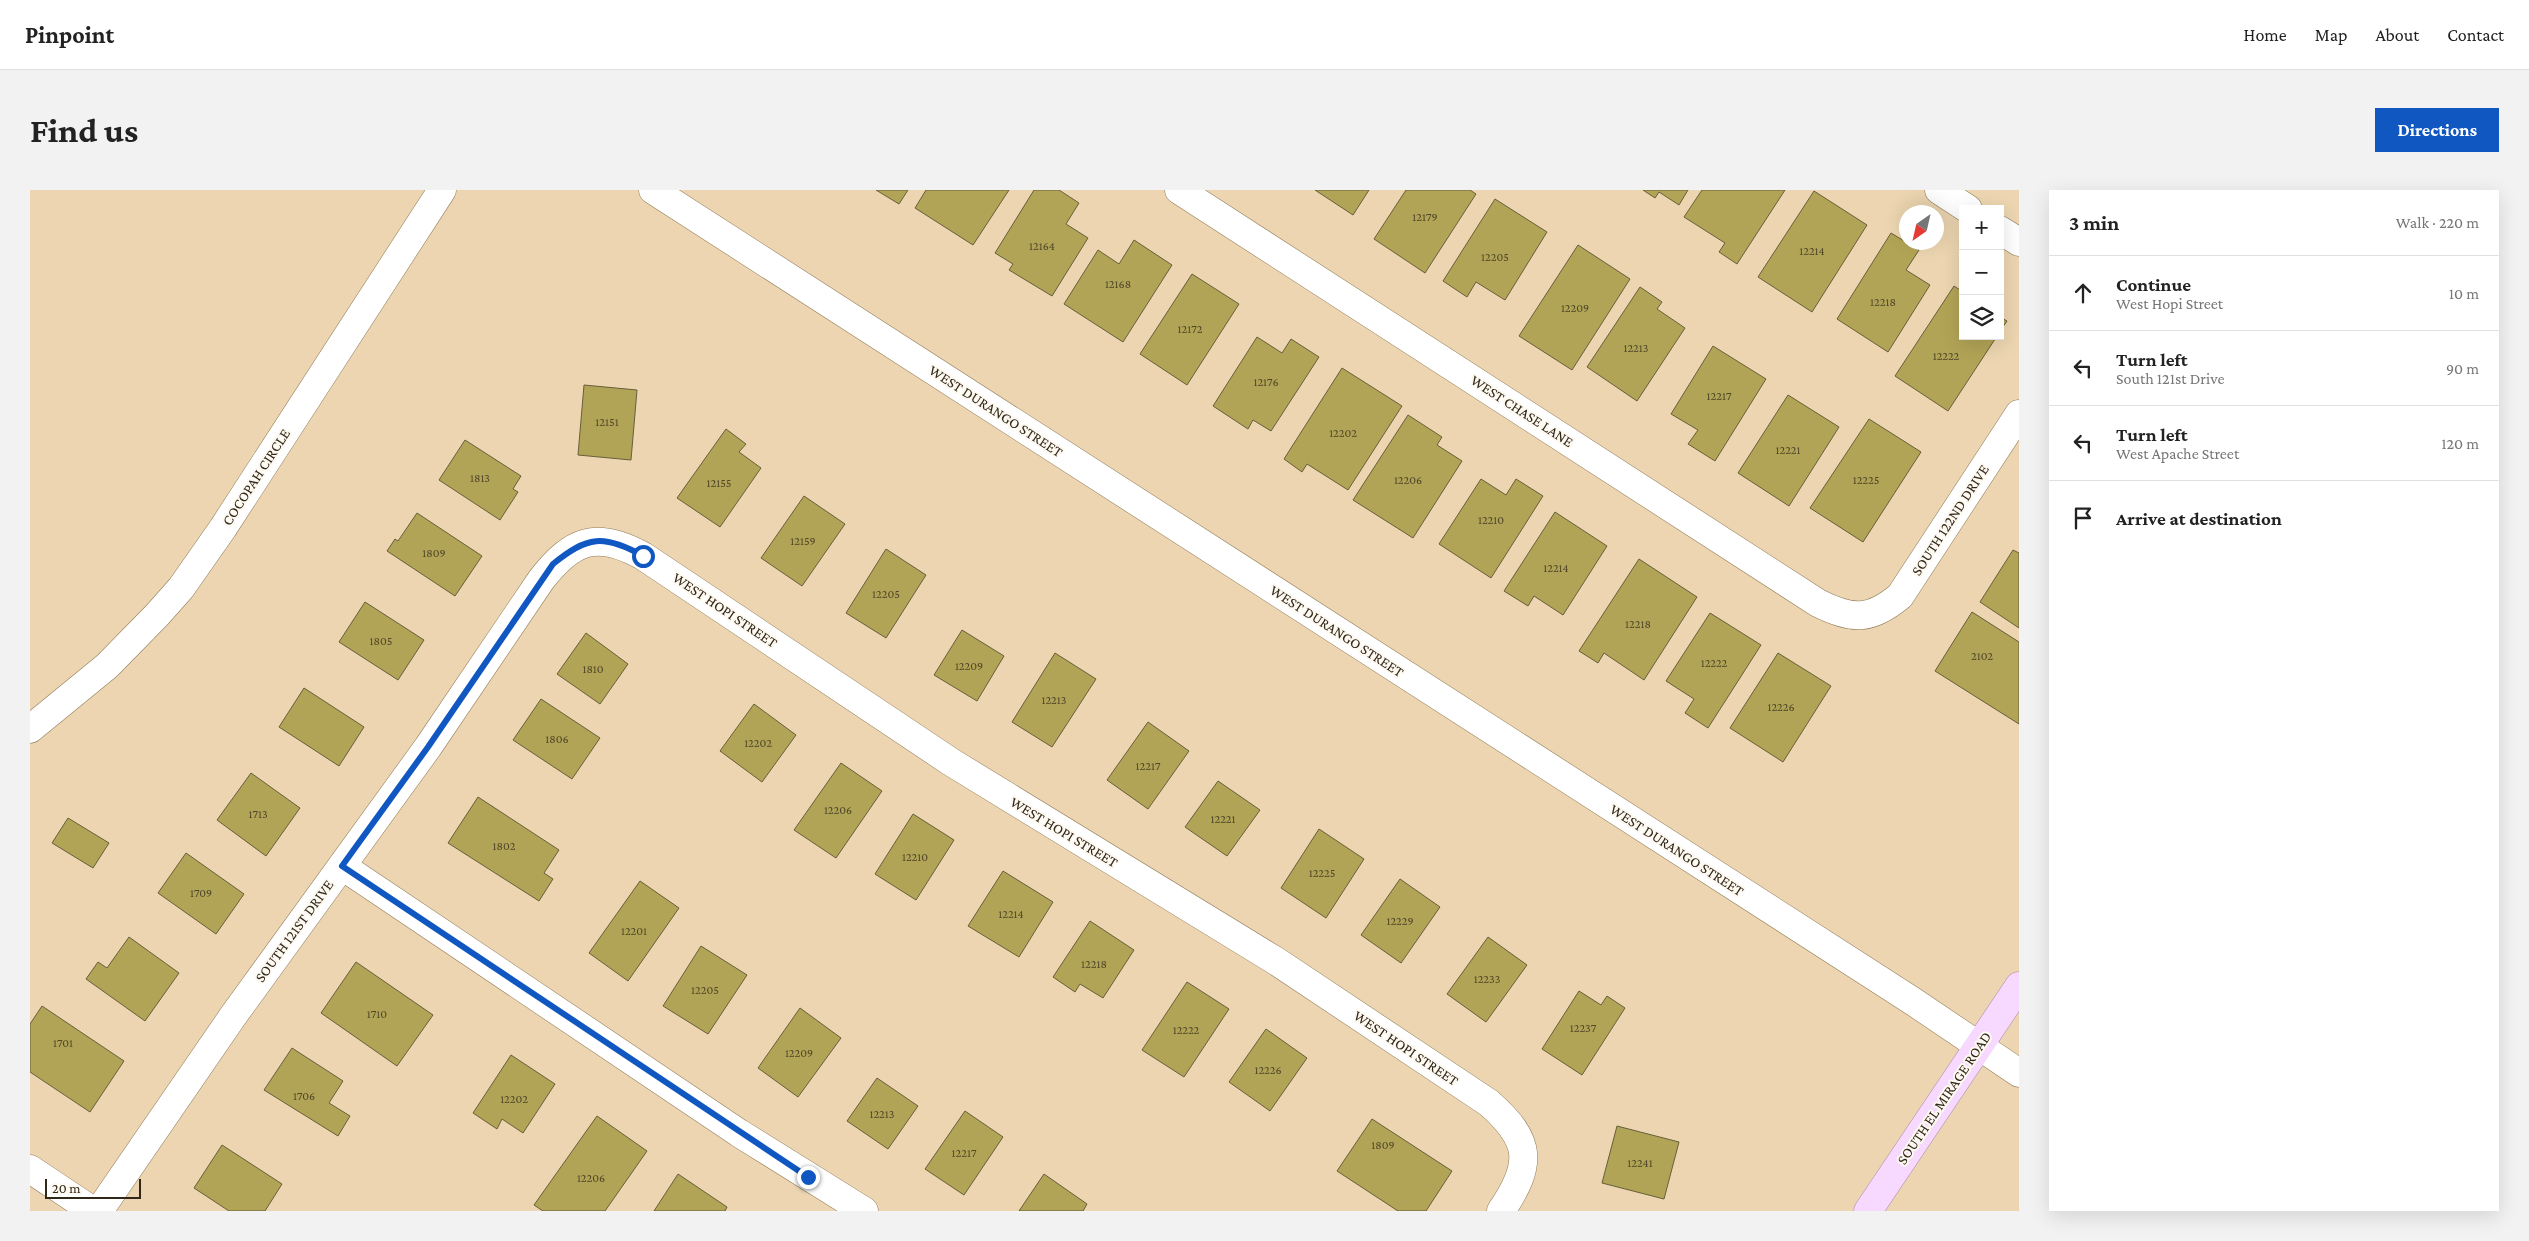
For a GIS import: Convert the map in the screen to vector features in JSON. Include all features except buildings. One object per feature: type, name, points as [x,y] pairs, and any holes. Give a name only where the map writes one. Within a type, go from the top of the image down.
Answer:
[{"type":"main road","name":"SOUTH EL MIRAGE ROAD","points":[[1868,1211],[2019,986]]},
{"type":"street","name":"COCOPAH CIRCLE","points":[[30,728],[107,666],[158,615],[181,588],[223,528],[442,190]]},
{"type":"street","name":"WEST DURANGO STREET","points":[[654,190],[1979,1045],[2019,1073]]},
{"type":"street","name":"WEST CHASE LANE","points":[[1179,190],[1818,603],[1852,616],[1871,616]]},
{"type":"street","points":[[1939,190],[1962,205]]},
{"type":"street","points":[[2004,233],[2019,242]]},
{"type":"street","name":"SOUTH 122ND DRIVE","points":[[1871,616],[1886,608],[1900,596],[1911,582],[2019,414]]},
{"type":"street","name":"SOUTH 121ST DRIVE","points":[[99,1211],[204,1057],[428,747],[541,580],[553,564],[569,551],[588,541]]},
{"type":"street","name":"WEST HOPI STREET","points":[[588,541],[607,541],[628,547],[643,556],[951,762],[1308,981],[1489,1103],[1516,1130],[1523,1148],[1522,1167],[1516,1186],[1501,1211]]},
{"type":"street","points":[[342,866],[739,1133],[864,1211]]},
{"type":"street","points":[[30,1169],[92,1211]]},
{"type":"route","points":[[643,556],[628,547],[607,541],[588,541],[569,551],[553,564],[428,747],[342,866],[739,1133],[808,1177]]}]
